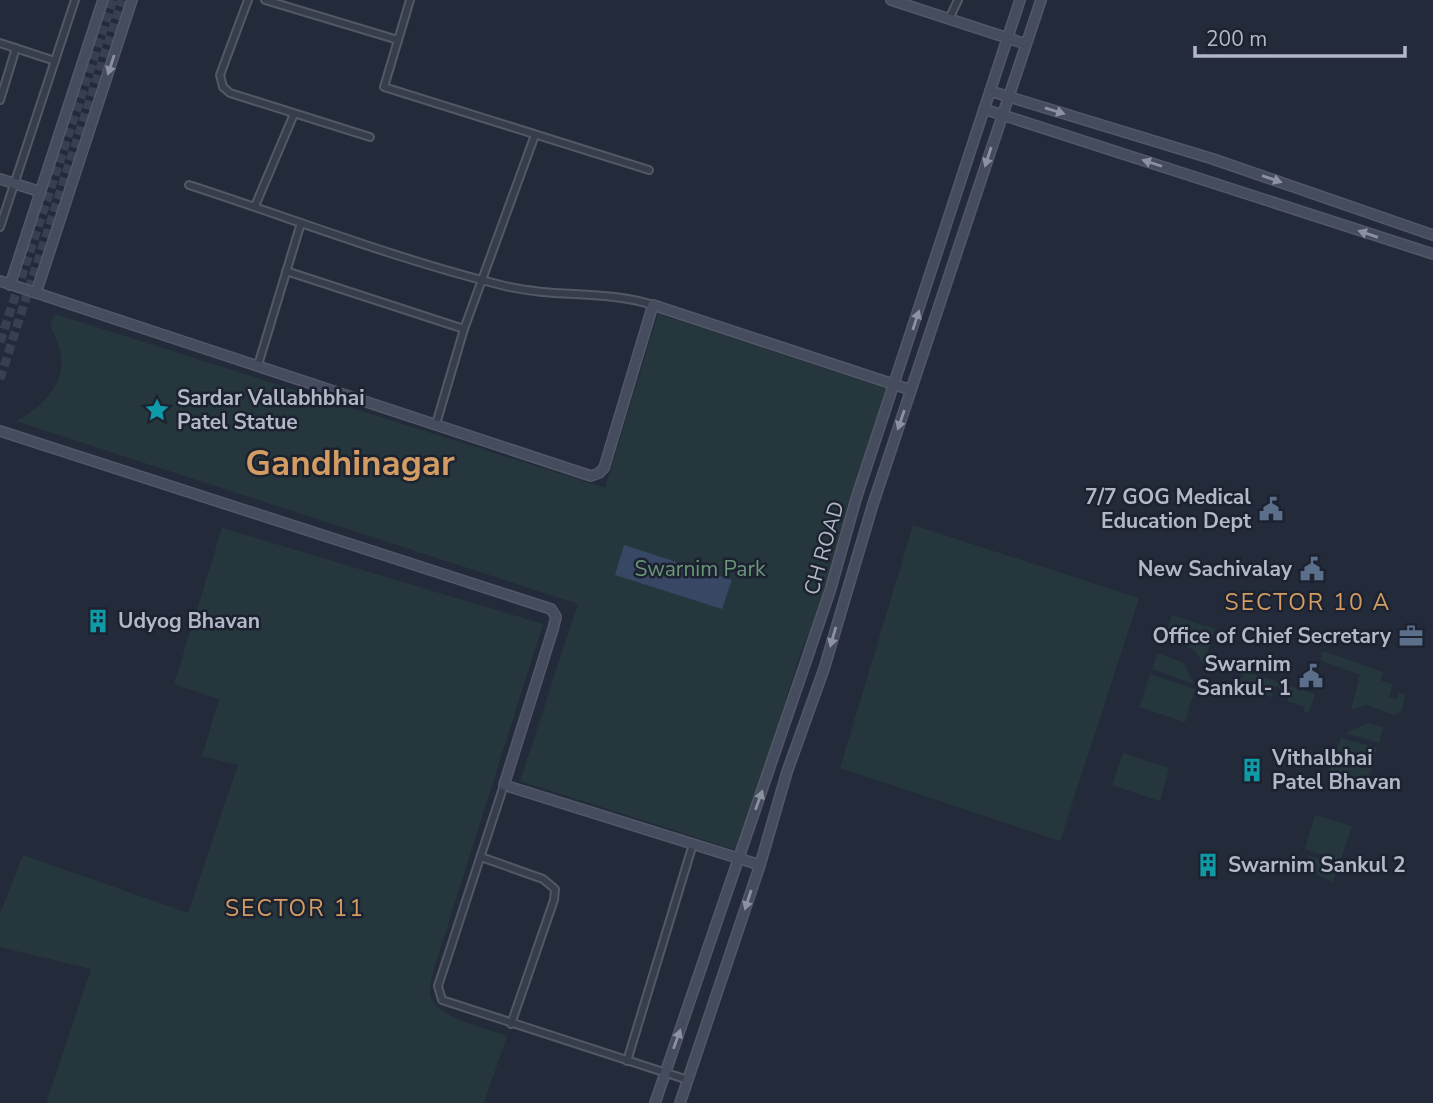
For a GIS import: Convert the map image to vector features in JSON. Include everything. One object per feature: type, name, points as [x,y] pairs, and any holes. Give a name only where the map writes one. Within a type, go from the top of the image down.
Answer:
[{"type":"street","points":[[0,227],[75,0]]},
{"type":"street","points":[[10,285],[103,0]]},
{"type":"street","points":[[36,293],[132,0]]},
{"type":"street","points":[[248,0],[220,75],[220,81],[230,93],[370,137]]},
{"type":"street","points":[[265,0],[398,40]]},
{"type":"street","points":[[410,0],[384,87],[649,170]]},
{"type":"street","points":[[891,0],[1026,44]]},
{"type":"street","points":[[949,19],[958,0]]},
{"type":"street","name":"CH ROAD","points":[[655,1103],[818,628],[856,499],[1020,0]]},
{"type":"street","name":"CH ROAD","points":[[680,1103],[760,865],[787,772],[824,668],[873,504],[1041,0]]},
{"type":"street","points":[[0,43],[55,61]]},
{"type":"street","points":[[0,100],[16,48]]},
{"type":"street","points":[[990,91],[1213,159],[1433,235]]},
{"type":"street","points":[[985,109],[1433,254]]},
{"type":"street","points":[[255,206],[294,114]]},
{"type":"street","points":[[436,424],[464,329],[535,135]]},
{"type":"street","points":[[0,179],[41,192]]},
{"type":"street","points":[[189,185],[482,280],[548,295],[608,296],[653,306],[911,390]]},
{"type":"street","points":[[258,365],[301,223]]},
{"type":"street","points":[[286,271],[464,329]]},
{"type":"street","points":[[0,281],[591,476],[604,468],[653,306]]},
{"type":"street","points":[[0,431],[551,609],[556,617],[553,629],[438,986],[442,1000],[688,1080]]},
{"type":"street","points":[[504,785],[760,865]]},
{"type":"street","points":[[627,1061],[693,844]]},
{"type":"street","points":[[481,857],[544,879],[555,889],[554,900],[511,1024]]},
{"type":"green space","name":"Swarnim Park","points":[[55,314],[605,488],[658,314],[887,389],[822,605],[800,654],[739,851],[520,781],[578,604],[16,421],[43,401],[60,374],[60,351],[50,324]]},
{"type":"green space","points":[[913,525],[1139,598],[1060,841],[840,768]]},
{"type":"green space","points":[[222,528],[543,624],[430,986],[430,994],[441,1010],[462,1021],[507,1036],[484,1103],[46,1103],[91,969],[0,947],[0,914],[23,855],[188,913],[238,765],[202,756],[219,699],[174,684]]},
{"type":"green space","points":[[1172,615],[1215,629],[1203,665],[1193,650],[1165,637]]},
{"type":"green space","points":[[1323,651],[1383,672],[1381,681],[1393,684],[1389,698],[1397,699],[1399,692],[1405,695],[1402,710],[1394,715],[1367,705],[1351,710],[1360,675],[1320,660]]},
{"type":"green space","points":[[1157,653],[1184,663],[1194,684],[1152,669]]},
{"type":"green space","points":[[1244,671],[1315,694],[1309,713],[1304,712],[1305,707],[1287,701],[1290,690],[1275,686],[1271,697],[1240,686],[1236,690]]},
{"type":"green space","points":[[1150,674],[1195,689],[1185,722],[1139,707]]},
{"type":"green space","points":[[1368,723],[1383,727],[1379,743],[1346,733]]},
{"type":"green space","points":[[1341,738],[1377,748],[1367,782],[1329,771]]},
{"type":"green space","points":[[1123,753],[1169,768],[1160,801],[1112,785]]},
{"type":"green space","points":[[1315,815],[1352,826],[1340,861],[1305,849]]},
{"type":"green space","points":[[1307,855],[1339,865],[1333,882],[1315,874]]},
{"type":"water","points":[[624,545],[732,580],[722,609],[615,575]]},
{"type":"tunnel","points":[[0,342],[113,0]]},
{"type":"tunnel","points":[[0,379],[122,0]]},
{"type":"place","name":"Sardar Vallabhbhai Patel Statue","points":[[157,410]]},
{"type":"place","name":"7/7 GOG Medical Education Dept","points":[[1271,509]]},
{"type":"place","name":"New Sachivalay","points":[[1312,569]]},
{"type":"place","name":"Udyog Bhavan","points":[[98,621]]},
{"type":"place","name":"Office of Chief Secretary","points":[[1411,636]]},
{"type":"place","name":"Swarnim Sankul- 1","points":[[1311,676]]},
{"type":"place","name":"Vithalbhai Patel Bhavan","points":[[1252,770]]},
{"type":"place","name":"Swarnim Sankul 2","points":[[1208,865]]},
{"type":"district","name":"Gandhinagar","points":[[350,463]]},
{"type":"district","name":"SECTOR 10 A","points":[[1308,602]]},
{"type":"district","name":"SECTOR 11","points":[[295,908]]}]
